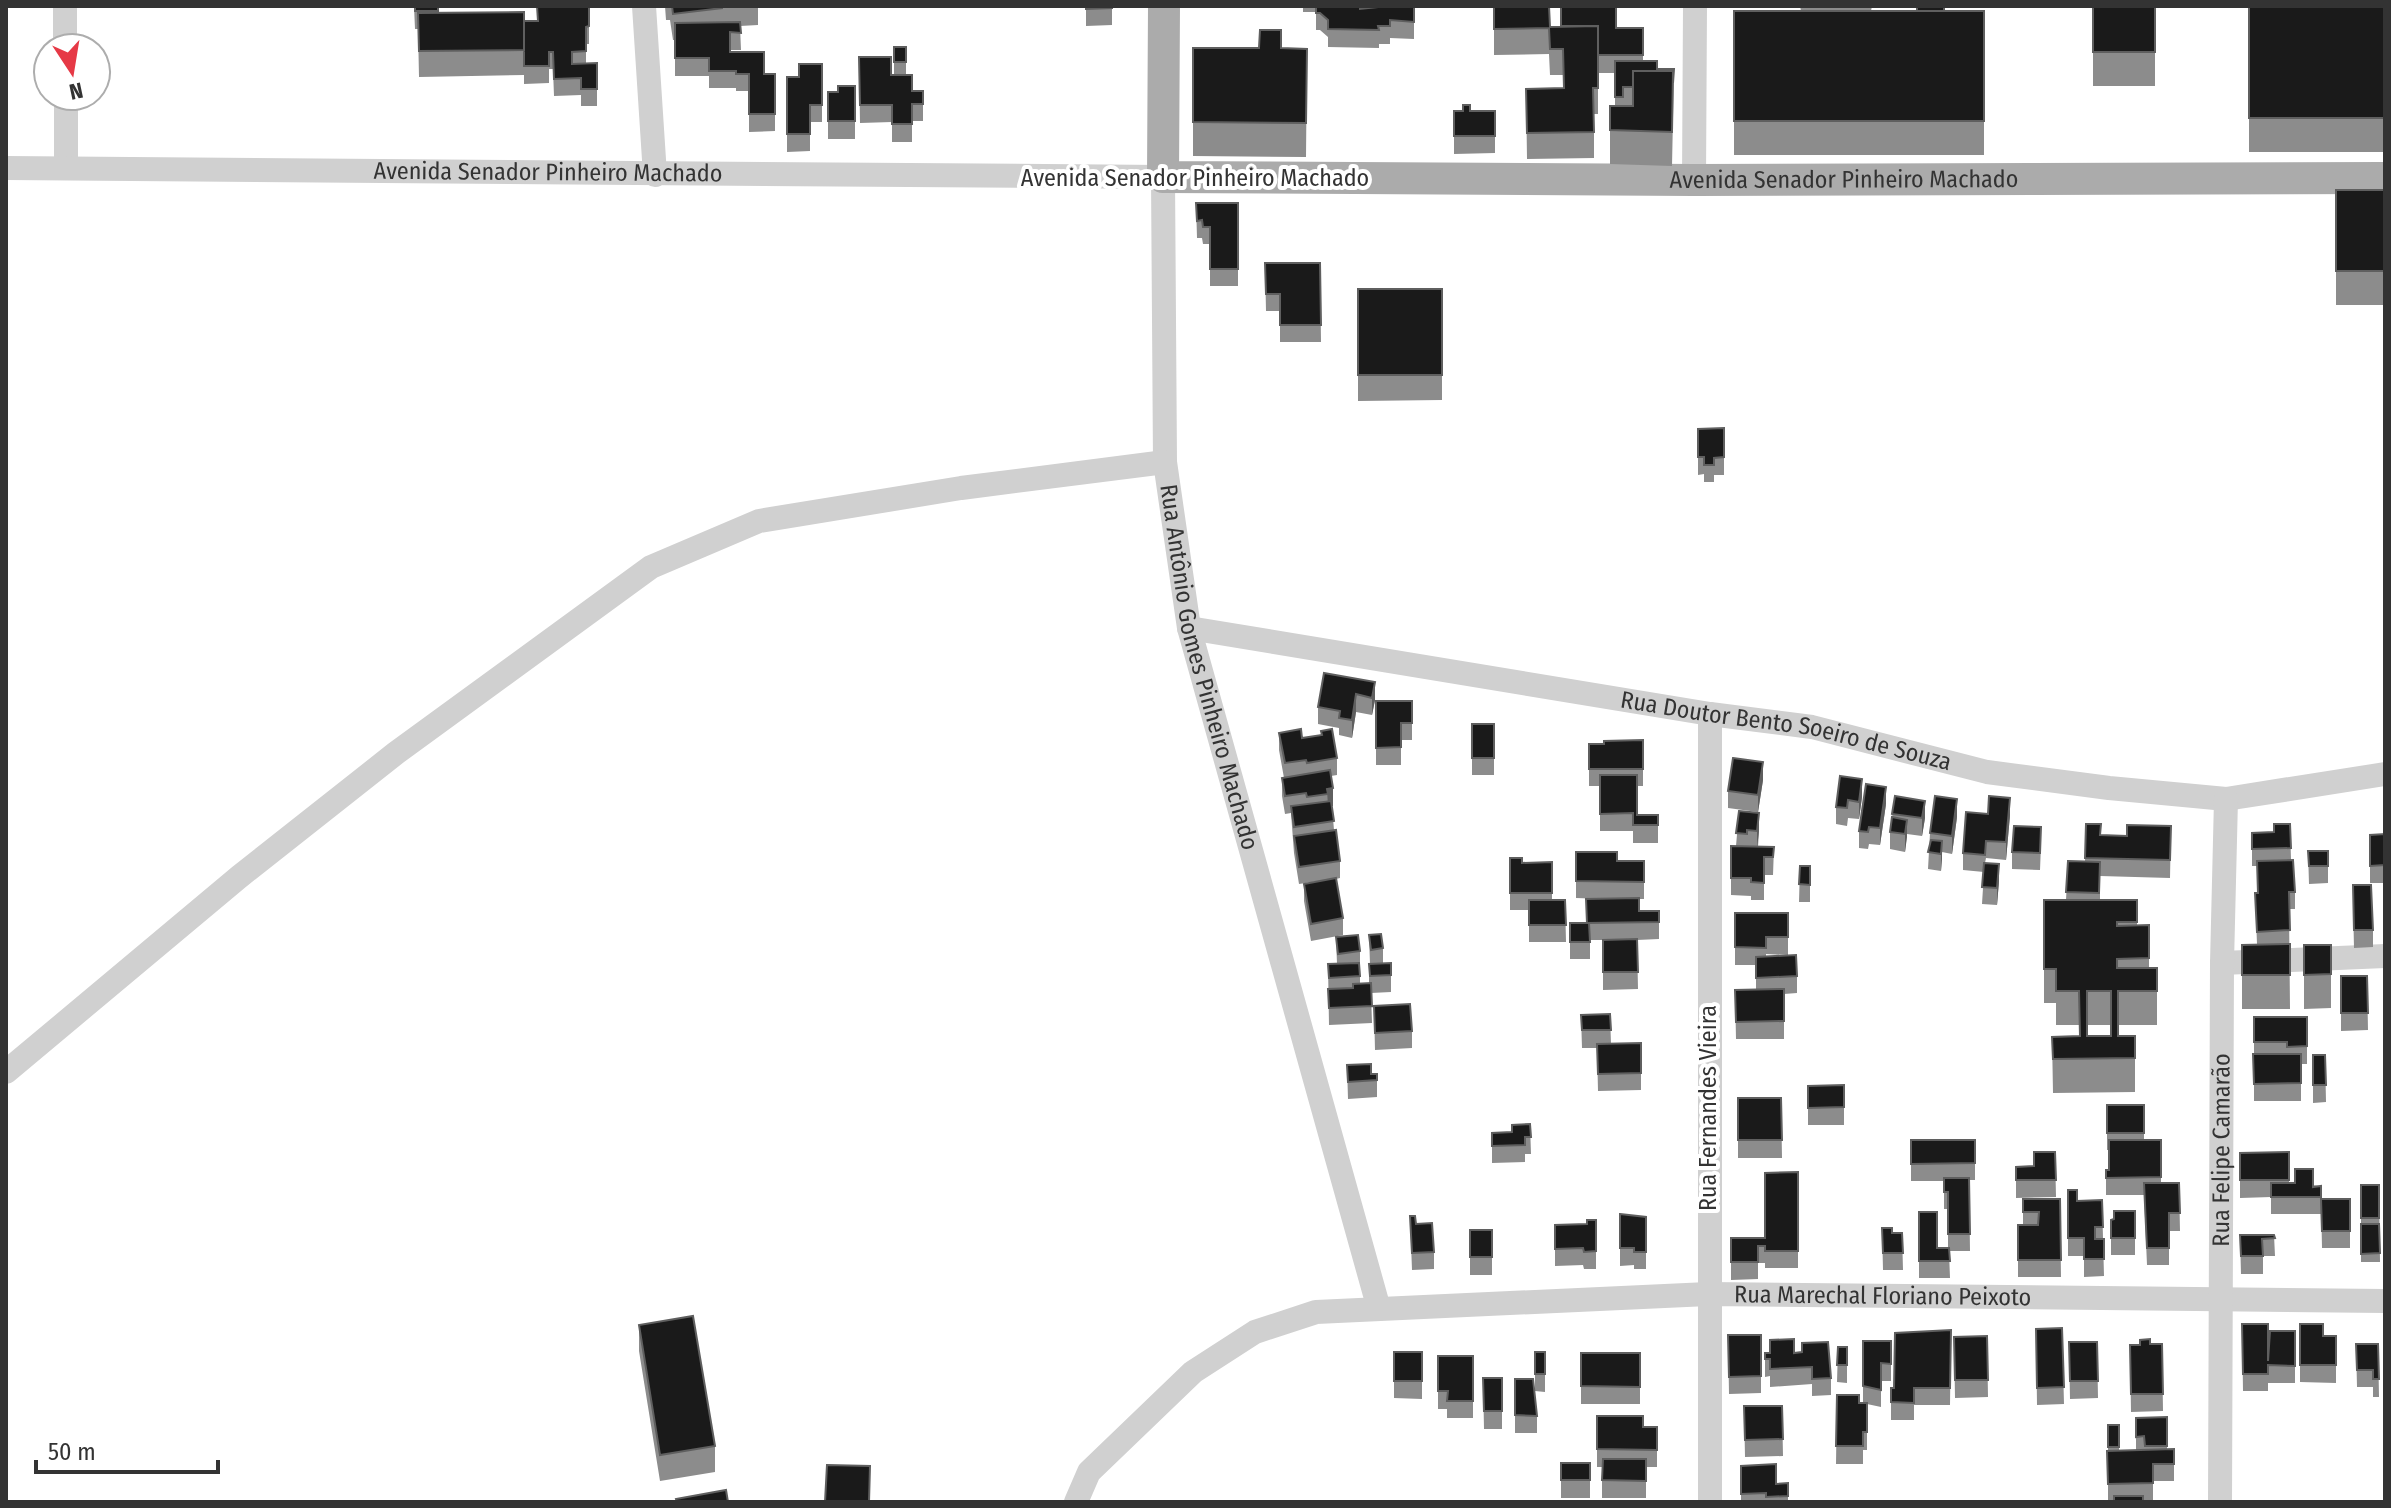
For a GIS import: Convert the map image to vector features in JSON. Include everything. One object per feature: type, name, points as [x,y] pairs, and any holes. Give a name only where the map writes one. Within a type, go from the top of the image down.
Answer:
[{"type":"main road","name":"Rua Antônio Gomes Pinheiro Machado","points":[[1163,177],[1164,6]]},
{"type":"main road","name":"Avenida Senador Pinheiro Machado","points":[[1163,177],[1694,180],[2385,178]]},
{"type":"street","points":[[65,6],[65,32]]},
{"type":"street","points":[[644,6],[655,175]]},
{"type":"street","points":[[1694,180],[1695,6]]},
{"type":"street","points":[[66,112],[66,168]]},
{"type":"street","name":"Avenida Senador Pinheiro Machado","points":[[6,168],[1163,177]]},
{"type":"street","name":"Rua Antônio Gomes Pinheiro Machado","points":[[1163,177],[1165,462],[1189,628],[1379,1309]]},
{"type":"street","points":[[6,1072],[239,877],[396,753],[651,567],[759,521],[961,488],[1165,462]]},
{"type":"street","name":"Rua Doutor Bento Soeiro de Souza","points":[[1189,628],[1710,714],[1812,727],[1987,772],[2226,799],[2385,774]]},
{"type":"street","name":"Rua Fernandes Vieira","points":[[1710,714],[1710,1502]]},
{"type":"street","name":"Rua Felipe Camarão","points":[[2220,1502],[2222,963],[2226,799]]},
{"type":"street","points":[[2222,963],[2385,956]]},
{"type":"street","name":"Rua Marechal Floriano Peixoto","points":[[1076,1502],[1089,1472],[1193,1372],[1255,1332],[1316,1312],[1708,1294],[2385,1301]]},
{"type":"building","points":[[415,6],[438,6],[438,11],[415,11]]},
{"type":"building","points":[[537,6],[589,6],[586,51],[572,52],[572,64],[597,63],[597,89],[581,89],[581,78],[554,79],[553,52],[549,52],[549,66],[524,66],[524,21],[538,21]]},
{"type":"building","points":[[672,6],[722,6],[722,8],[673,14]]},
{"type":"building","points":[[1086,6],[1112,6],[1112,8],[1086,9]]},
{"type":"building","points":[[1316,6],[1360,6],[1360,9],[1414,6],[1414,22],[1390,20],[1390,26],[1378,26],[1379,30],[1328,29],[1328,20],[1316,13]]},
{"type":"building","points":[[1494,6],[1549,6],[1550,27],[1598,26],[1598,88],[1593,88],[1594,132],[1527,133],[1526,89],[1564,88],[1563,49],[1550,49],[1549,28],[1494,29]]},
{"type":"building","points":[[1561,6],[1616,6],[1616,28],[1643,28],[1643,55],[1598,55],[1598,26],[1561,26]]},
{"type":"building","points":[[1917,6],[1944,6],[1944,11],[1917,11]]},
{"type":"building","points":[[2093,6],[2155,6],[2155,52],[2093,52]]},
{"type":"building","points":[[2249,6],[2385,6],[2385,118],[2249,118]]},
{"type":"building","points":[[1734,11],[1984,11],[1984,121],[1734,121]]},
{"type":"building","points":[[524,12],[524,50],[419,51],[418,13]]},
{"type":"building","points":[[740,22],[741,33],[730,32],[730,52],[764,52],[764,74],[775,74],[775,114],[749,114],[749,74],[709,71],[709,58],[675,58],[675,23]]},
{"type":"building","points":[[1260,30],[1281,30],[1281,48],[1307,49],[1306,123],[1193,122],[1193,48],[1259,48]]},
{"type":"building","points":[[894,47],[906,47],[906,62],[894,62]]},
{"type":"building","points":[[859,57],[891,57],[891,75],[912,75],[912,91],[923,91],[923,104],[912,104],[912,124],[892,124],[892,105],[860,105]]},
{"type":"building","points":[[1615,61],[1657,61],[1657,69],[1674,69],[1673,83],[1673,71],[1633,71],[1633,87],[1623,87],[1623,97],[1615,97]]},
{"type":"building","points":[[799,64],[822,64],[822,105],[810,105],[810,134],[787,134],[787,77],[799,77]]},
{"type":"building","points":[[1633,71],[1673,71],[1672,132],[1610,130],[1610,106],[1633,106]]},
{"type":"building","points":[[838,86],[855,86],[855,121],[828,121],[828,92],[838,92]]},
{"type":"building","points":[[1463,105],[1470,105],[1470,111],[1495,111],[1495,136],[1454,136],[1454,111],[1463,111]]},
{"type":"building","points":[[2336,190],[2385,190],[2385,271],[2336,271]]},
{"type":"building","points":[[1196,203],[1238,203],[1238,269],[1210,269],[1210,227],[1203,227],[1202,220],[1197,221]]},
{"type":"building","points":[[1265,263],[1320,263],[1321,325],[1280,325],[1280,294],[1266,294]]},
{"type":"building","points":[[1358,289],[1442,289],[1442,375],[1358,375]]},
{"type":"building","points":[[1724,428],[1724,457],[1714,458],[1714,465],[1704,465],[1704,457],[1698,457],[1698,429]]},
{"type":"building","points":[[1324,673],[1375,682],[1372,698],[1356,694],[1352,720],[1339,718],[1340,711],[1318,707]]},
{"type":"building","points":[[1376,701],[1412,701],[1412,723],[1401,723],[1401,747],[1376,748]]},
{"type":"building","points":[[1472,724],[1494,724],[1494,758],[1472,758]]},
{"type":"building","points":[[1301,729],[1302,738],[1322,735],[1321,731],[1332,729],[1337,758],[1285,763],[1279,733]]},
{"type":"building","points":[[1643,740],[1643,769],[1589,769],[1589,744]]},
{"type":"building","points":[[1733,758],[1763,762],[1758,795],[1728,791]]},
{"type":"building","points":[[1330,770],[1333,788],[1327,789],[1328,794],[1285,796],[1282,778]]},
{"type":"building","points":[[1600,775],[1637,775],[1637,815],[1658,815],[1658,825],[1633,825],[1633,813],[1600,814]]},
{"type":"building","points":[[1840,776],[1862,779],[1859,802],[1848,800],[1847,808],[1836,807]]},
{"type":"building","points":[[1866,784],[1886,787],[1880,828],[1869,827],[1868,832],[1859,831]]},
{"type":"building","points":[[1895,796],[1925,801],[1922,818],[1892,814]]},
{"type":"building","points":[[1935,796],[1957,799],[1952,836],[1930,833]]},
{"type":"building","points":[[1989,796],[2010,798],[2006,842],[1986,841],[1985,855],[1963,853],[1966,812],[1988,814]]},
{"type":"building","points":[[1331,801],[1334,821],[1294,827],[1291,806]]},
{"type":"building","points":[[1739,811],[1759,813],[1757,831],[1736,833]]},
{"type":"building","points":[[1892,817],[1907,820],[1905,834],[1890,832]]},
{"type":"building","points":[[2086,824],[2101,824],[2100,835],[2127,836],[2127,825],[2171,826],[2170,860],[2085,858]]},
{"type":"building","points":[[2274,824],[2290,824],[2291,848],[2252,849],[2252,833],[2274,832]]},
{"type":"building","points":[[2014,826],[2041,827],[2040,853],[2012,852]]},
{"type":"building","points":[[1336,830],[1340,861],[1299,867],[1294,836]]},
{"type":"building","points":[[2385,834],[2385,865],[2370,866],[2370,835]]},
{"type":"building","points":[[1931,840],[1942,841],[1941,854],[1928,852]]},
{"type":"building","points":[[1731,846],[1774,847],[1773,857],[1764,857],[1764,883],[1751,882],[1751,878],[1731,878]]},
{"type":"building","points":[[2308,851],[2328,851],[2328,866],[2309,866]]},
{"type":"building","points":[[1576,852],[1617,852],[1617,861],[1644,861],[1644,882],[1576,881]]},
{"type":"building","points":[[1510,858],[1522,858],[1522,863],[1552,862],[1552,893],[1510,893]]},
{"type":"building","points":[[2293,860],[2295,892],[2289,892],[2290,930],[2257,932],[2257,861]]},
{"type":"building","points":[[2068,861],[2100,862],[2099,893],[2066,892]]},
{"type":"building","points":[[1984,863],[1999,864],[1997,888],[1982,887]]},
{"type":"building","points":[[1800,866],[1810,866],[1810,885],[1799,884]]},
{"type":"building","points":[[1336,878],[1343,918],[1311,924],[1304,884]]},
{"type":"building","points":[[2353,885],[2371,885],[2373,930],[2354,930]]},
{"type":"building","points":[[1639,898],[1639,911],[1659,911],[1659,922],[1587,923],[1586,899]]},
{"type":"building","points":[[1529,900],[1565,900],[1566,925],[1529,925]]},
{"type":"building","points":[[2044,900],[2137,900],[2137,922],[2117,922],[2117,926],[2149,925],[2149,958],[2117,959],[2117,968],[2157,968],[2157,991],[2118,991],[2118,1036],[2135,1036],[2135,1058],[2053,1059],[2052,1037],[2080,1036],[2079,991],[2056,991],[2056,969],[2044,969]],"holes":[[[2087,991],[2111,991],[2111,1036],[2087,1036]]]},
{"type":"building","points":[[1735,913],[1788,913],[1788,937],[1766,937],[1766,948],[1735,947]]},
{"type":"building","points":[[1570,923],[1589,923],[1590,942],[1570,942]]},
{"type":"building","points":[[1381,934],[1383,948],[1371,950],[1369,935]]},
{"type":"building","points":[[1358,935],[1360,951],[1338,954],[1336,937]]},
{"type":"building","points":[[1637,939],[1638,972],[1603,972],[1603,940]]},
{"type":"building","points":[[2290,944],[2290,975],[2242,975],[2242,945]]},
{"type":"building","points":[[2304,945],[2331,945],[2331,974],[2304,975]]},
{"type":"building","points":[[1796,955],[1797,976],[1756,978],[1756,957]]},
{"type":"building","points":[[1359,963],[1360,976],[1329,978],[1328,964]]},
{"type":"building","points":[[1391,963],[1391,975],[1370,976],[1369,964]]},
{"type":"building","points":[[2341,976],[2367,976],[2368,1013],[2341,1013]]},
{"type":"building","points":[[1371,983],[1372,1006],[1329,1008],[1328,989],[1353,988],[1353,984]]},
{"type":"building","points":[[1784,989],[1784,1021],[1736,1022],[1735,990]]},
{"type":"building","points":[[1410,1004],[1412,1031],[1375,1033],[1374,1006]]},
{"type":"building","points":[[1610,1014],[1611,1030],[1582,1030],[1581,1015]]},
{"type":"building","points":[[2254,1017],[2307,1017],[2307,1046],[2287,1047],[2287,1042],[2254,1042]]},
{"type":"building","points":[[1641,1043],[1641,1073],[1598,1074],[1597,1044]]},
{"type":"building","points":[[2253,1054],[2301,1054],[2301,1083],[2254,1084]]},
{"type":"building","points":[[2313,1055],[2325,1055],[2326,1085],[2313,1085]]},
{"type":"building","points":[[1371,1064],[1371,1074],[1377,1074],[1377,1080],[1348,1082],[1347,1065]]},
{"type":"building","points":[[1844,1085],[1844,1107],[1808,1108],[1808,1086]]},
{"type":"building","points":[[1738,1098],[1781,1098],[1782,1140],[1738,1140]]},
{"type":"building","points":[[2107,1105],[2144,1105],[2144,1133],[2107,1133]]},
{"type":"building","points":[[1530,1124],[1531,1137],[1525,1137],[1525,1145],[1492,1146],[1492,1133],[1512,1132],[1512,1125]]},
{"type":"building","points":[[1911,1140],[1975,1140],[1975,1163],[1911,1164]]},
{"type":"building","points":[[2109,1140],[2161,1140],[2161,1177],[2106,1178]]},
{"type":"building","points":[[2034,1152],[2055,1152],[2056,1180],[2016,1180],[2016,1167],[2034,1166]]},
{"type":"building","points":[[2289,1152],[2289,1180],[2240,1180],[2240,1153]]},
{"type":"building","points":[[2295,1169],[2313,1169],[2313,1187],[2321,1186],[2321,1197],[2271,1197],[2271,1183],[2295,1183]]},
{"type":"building","points":[[1798,1172],[1798,1251],[1765,1251],[1765,1246],[1758,1246],[1758,1262],[1731,1262],[1731,1238],[1765,1238],[1765,1173]]},
{"type":"building","points":[[1944,1178],[1969,1178],[1970,1234],[1948,1234],[1948,1192],[1944,1192]]},
{"type":"building","points":[[2144,1183],[2179,1183],[2180,1213],[2169,1213],[2169,1248],[2147,1248]]},
{"type":"building","points":[[2361,1185],[2379,1185],[2379,1218],[2361,1218]]},
{"type":"building","points":[[2068,1190],[2077,1190],[2077,1201],[2102,1200],[2103,1227],[2095,1227],[2095,1239],[2104,1239],[2104,1259],[2084,1259],[2084,1238],[2068,1238]]},
{"type":"building","points":[[2023,1199],[2060,1199],[2061,1260],[2018,1260],[2018,1225],[2038,1225],[2039,1212],[2023,1212]]},
{"type":"building","points":[[2321,1199],[2350,1199],[2350,1231],[2322,1231]]},
{"type":"building","points":[[2114,1211],[2135,1211],[2135,1238],[2111,1238]]},
{"type":"building","points":[[1919,1212],[1937,1212],[1937,1248],[1949,1248],[1950,1261],[1919,1261]]},
{"type":"building","points":[[1620,1214],[1646,1217],[1646,1252],[1620,1248]]},
{"type":"building","points":[[1410,1216],[1415,1216],[1416,1224],[1432,1223],[1434,1252],[1412,1253]]},
{"type":"building","points":[[1587,1220],[1596,1220],[1596,1251],[1555,1249],[1555,1225],[1587,1224]]},
{"type":"building","points":[[2361,1224],[2379,1224],[2380,1253],[2361,1254]]},
{"type":"building","points":[[1882,1228],[1892,1228],[1892,1233],[1902,1233],[1903,1253],[1883,1253]]},
{"type":"building","points":[[1470,1230],[1492,1230],[1492,1257],[1470,1257]]},
{"type":"building","points":[[2240,1235],[2274,1235],[2275,1238],[2262,1239],[2263,1256],[2241,1256]]},
{"type":"building","points":[[693,1316],[715,1446],[660,1455],[639,1325]]},
{"type":"building","points":[[2242,1324],[2268,1324],[2268,1361],[2270,1331],[2295,1331],[2295,1366],[2268,1365],[2268,1374],[2243,1374]]},
{"type":"building","points":[[2300,1324],[2323,1324],[2323,1336],[2336,1336],[2336,1365],[2300,1365]]},
{"type":"building","points":[[2062,1328],[2064,1387],[2037,1388],[2036,1329]]},
{"type":"building","points":[[1951,1330],[1950,1388],[1914,1388],[1914,1403],[1891,1402],[1895,1333]]},
{"type":"building","points":[[1728,1335],[1761,1335],[1761,1376],[1729,1377]]},
{"type":"building","points":[[1987,1336],[1988,1380],[1955,1380],[1954,1337]]},
{"type":"building","points":[[1794,1339],[1794,1353],[1802,1352],[1802,1343],[1828,1342],[1831,1378],[1812,1379],[1812,1367],[1770,1369],[1770,1359],[1765,1359],[1765,1353],[1770,1353],[1770,1340]]},
{"type":"building","points":[[2150,1339],[2150,1344],[2162,1344],[2163,1394],[2131,1394],[2130,1345],[2140,1345],[2140,1340]]},
{"type":"building","points":[[1863,1341],[1891,1341],[1891,1364],[1881,1363],[1881,1390],[1863,1386]]},
{"type":"building","points":[[2069,1342],[2097,1342],[2098,1381],[2070,1381]]},
{"type":"building","points":[[2356,1344],[2378,1344],[2379,1379],[2373,1379],[2373,1370],[2357,1370]]},
{"type":"building","points":[[1838,1347],[1847,1347],[1847,1365],[1837,1365]]},
{"type":"building","points":[[1394,1352],[1422,1352],[1422,1381],[1394,1381]]},
{"type":"building","points":[[1535,1352],[1545,1352],[1545,1374],[1535,1374]]},
{"type":"building","points":[[1581,1353],[1640,1353],[1640,1387],[1581,1386]]},
{"type":"building","points":[[1438,1356],[1473,1356],[1473,1401],[1447,1401],[1448,1391],[1438,1391]]},
{"type":"building","points":[[1483,1378],[1502,1378],[1502,1411],[1484,1411]]},
{"type":"building","points":[[1515,1379],[1533,1379],[1537,1416],[1515,1415]]},
{"type":"building","points":[[1837,1395],[1859,1395],[1859,1403],[1867,1403],[1867,1432],[1863,1432],[1863,1446],[1836,1446]]},
{"type":"building","points":[[1744,1406],[1782,1406],[1783,1439],[1745,1440]]},
{"type":"building","points":[[1597,1416],[1643,1416],[1643,1427],[1657,1427],[1657,1450],[1597,1449]]},
{"type":"building","points":[[2167,1417],[2167,1446],[2145,1446],[2144,1436],[2136,1437],[2136,1418]]},
{"type":"building","points":[[2108,1425],[2119,1425],[2119,1447],[2108,1447]]},
{"type":"building","points":[[2174,1449],[2174,1464],[2153,1464],[2153,1483],[2108,1484],[2107,1451]]},
{"type":"building","points":[[1603,1459],[1646,1459],[1646,1481],[1602,1480]]},
{"type":"building","points":[[1561,1463],[1590,1463],[1590,1480],[1561,1480]]},
{"type":"building","points":[[1776,1464],[1776,1484],[1788,1483],[1788,1496],[1741,1494],[1741,1466]]},
{"type":"building","points":[[827,1465],[870,1466],[869,1502],[825,1502]]},
{"type":"building","points":[[726,1490],[728,1502],[677,1502],[676,1499]]},
{"type":"building","points":[[2114,1496],[2143,1496],[2143,1502],[2114,1502]]}]
